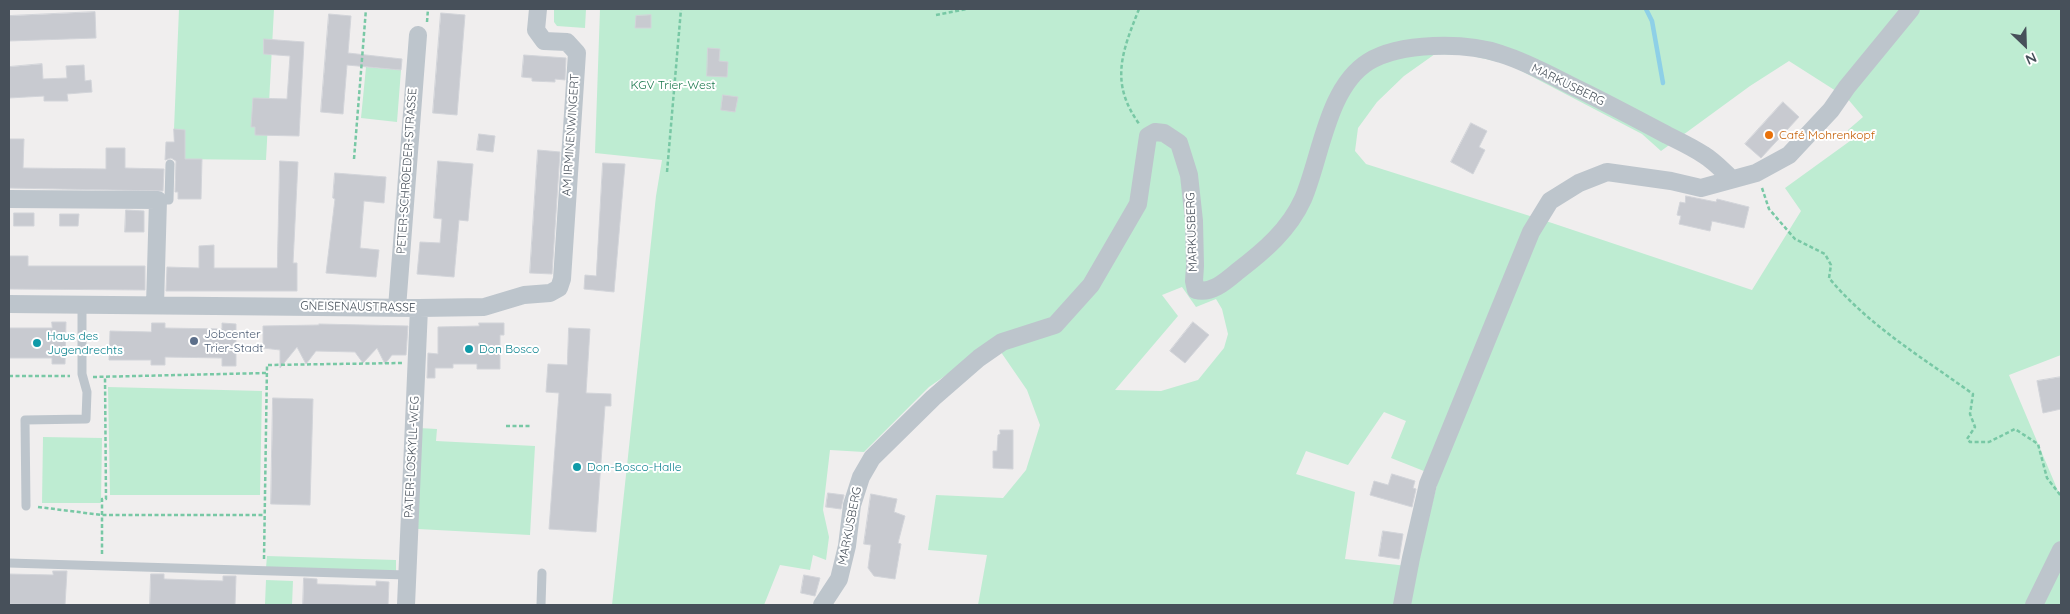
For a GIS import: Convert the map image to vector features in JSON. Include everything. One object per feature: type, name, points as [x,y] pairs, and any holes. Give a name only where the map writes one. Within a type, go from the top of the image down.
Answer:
[{"type":"street","name":"AM IRMINENWINGERT","points":[[538,9],[536,30],[544,41],[567,42],[577,53],[562,279],[559,288]]},
{"type":"street","points":[[1402,605],[1428,484],[1531,232],[1550,201],[1579,183],[1607,172],[1671,181],[1701,188],[1756,172],[1789,155],[1831,110],[1847,87],[1911,9]]},
{"type":"street","name":"PETER-SCHROEDER-STRASSE","points":[[397,308],[418,35]]},
{"type":"street","name":"MARKUSBERG","points":[[822,605],[839,579],[847,546],[852,505],[861,477],[872,458],[933,398],[980,358],[1002,342],[1055,325],[1091,285],[1138,204],[1148,136],[1155,132],[1164,133],[1179,143],[1189,174],[1195,266],[1194,281],[1196,290],[1203,292],[1210,290],[1231,277],[1281,235],[1302,200],[1333,105],[1352,78],[1368,62],[1390,52],[1417,46],[1460,47],[1500,53],[1592,96],[1704,155],[1732,179]]},
{"type":"street","points":[[9,199],[158,200],[155,304]]},
{"type":"street","name":"GNEISENAUSTRASSE","points":[[9,304],[155,304],[397,308],[484,307],[524,295],[550,292],[559,288]]},
{"type":"street","name":"PATER-LOSKYLL-WEG","points":[[406,605],[419,308]]},
{"type":"street","points":[[2034,605],[2061,550]]},
{"type":"lane","points":[[158,200],[169,200],[170,164]]},
{"type":"lane","points":[[26,506],[25,420],[86,419],[87,392],[83,376],[82,305]]},
{"type":"lane","points":[[9,562],[406,575]]},
{"type":"lane","points":[[541,605],[542,573]]},
{"type":"path","points":[[354,159],[366,9]]},
{"type":"path","points":[[667,172],[680,9]]},
{"type":"path","points":[[936,14],[967,9]]},
{"type":"path","points":[[1139,9],[1127,38],[1120,78],[1129,110],[1148,136]]},
{"type":"path","points":[[1756,172],[1769,210],[1795,240],[1825,254],[1831,265],[1829,278],[1841,293],[1879,328],[1973,394],[1970,414],[1975,427],[1967,439],[1970,442],[1989,442],[2015,429],[2038,444],[2047,478],[2061,496]]},
{"type":"path","points":[[264,570],[267,365],[417,363]]},
{"type":"path","points":[[9,376],[105,377],[267,373]]},
{"type":"path","points":[[102,566],[102,499],[106,499],[105,377]]},
{"type":"path","points":[[506,426],[530,426]]},
{"type":"path","points":[[26,506],[102,515],[265,515]]},
{"type":"green space","points":[[179,9],[274,9],[266,160],[174,159]]},
{"type":"green space","points":[[554,9],[586,9],[585,28],[557,26],[554,22]]},
{"type":"green space","name":"KGV Trier-West","points":[[600,9],[2061,9],[2061,355],[2009,375],[2061,498],[2061,605],[978,605],[987,555],[928,550],[936,495],[1003,498],[1026,470],[1040,425],[1027,390],[994,342],[929,387],[864,452],[830,450],[823,510],[829,537],[826,560],[813,555],[810,570],[780,565],[764,605],[612,605],[656,196],[662,160],[595,153]],"holes":[[[1435,54],[1468,55],[1508,64],[1642,134],[1661,151],[1750,86],[1789,61],[1847,98],[1863,117],[1848,130],[1850,141],[1785,188],[1801,211],[1752,290],[1552,223],[1366,164],[1355,151],[1358,128],[1377,102],[1404,76]],[[1182,287],[1196,307],[1216,299],[1222,309],[1228,334],[1224,348],[1198,380],[1161,391],[1115,390],[1178,316],[1162,295]],[[1384,412],[1406,421],[1391,458],[1439,477],[1416,567],[1345,559],[1355,492],[1296,474],[1306,451],[1348,465]]]},
{"type":"green space","points":[[366,67],[401,70],[397,122],[361,118]]},
{"type":"green space","points":[[108,387],[262,391],[260,495],[110,495]]},
{"type":"green space","points":[[419,428],[437,429],[436,441],[535,446],[530,535],[418,529]]},
{"type":"green space","points":[[43,437],[102,438],[101,503],[42,503]]},
{"type":"green space","points":[[267,556],[396,560],[396,572],[266,568]]},
{"type":"green space","points":[[266,580],[293,581],[292,605],[265,604]]},
{"type":"building","points":[[95,12],[96,38],[9,41],[9,16]]},
{"type":"building","points":[[441,13],[465,15],[457,115],[433,113]]},
{"type":"building","points":[[329,14],[351,16],[348,53],[402,59],[401,70],[347,65],[343,114],[321,112]]},
{"type":"building","points":[[651,15],[651,28],[635,28],[636,16]]},
{"type":"building","points":[[264,39],[304,42],[299,136],[255,135],[255,127],[251,127],[253,98],[287,99],[290,56],[264,54]]},
{"type":"building","points":[[708,48],[720,49],[719,61],[728,62],[727,77],[707,76]]},
{"type":"building","points":[[524,55],[566,58],[565,80],[555,79],[555,82],[532,81],[532,78],[522,77]]},
{"type":"building","points":[[42,64],[43,79],[67,78],[66,66],[84,65],[85,81],[91,80],[92,92],[67,94],[68,101],[44,101],[44,96],[9,98],[9,67]]},
{"type":"building","points":[[723,95],[738,97],[735,112],[721,110]]},
{"type":"building","name":"Café Mohrenkopf","points":[[1783,102],[1799,117],[1761,158],[1745,144]]},
{"type":"building","points":[[1471,123],[1487,131],[1479,147],[1485,150],[1473,174],[1451,162]]},
{"type":"building","points":[[174,129],[185,130],[185,159],[202,159],[201,199],[178,199],[178,192],[175,192],[176,161],[171,158],[165,160],[166,142],[174,142]]},
{"type":"building","points":[[479,134],[495,136],[493,152],[477,150]]},
{"type":"building","points":[[9,139],[24,139],[23,168],[106,169],[106,148],[125,148],[125,168],[164,169],[163,191],[9,188]]},
{"type":"building","points":[[538,150],[560,152],[552,274],[530,273]]},
{"type":"building","points":[[280,161],[298,162],[293,263],[297,263],[297,291],[166,291],[167,267],[199,268],[199,246],[214,245],[214,268],[277,268]]},
{"type":"building","points":[[438,161],[473,164],[468,221],[459,220],[454,277],[417,274],[420,242],[440,243],[442,219],[434,218]]},
{"type":"building","points":[[603,163],[625,164],[614,292],[584,289],[585,275],[596,276]]},
{"type":"building","points":[[335,173],[386,177],[384,203],[364,201],[360,248],[379,250],[376,277],[326,273],[335,199],[333,198]]},
{"type":"building","points":[[1686,196],[1716,202],[1717,199],[1749,207],[1744,228],[1712,221],[1710,231],[1679,224],[1681,216],[1677,215],[1680,202],[1685,203]]},
{"type":"building","points":[[126,210],[144,211],[144,232],[125,232]]},
{"type":"building","points":[[14,213],[34,213],[34,226],[14,226]]},
{"type":"building","points":[[60,214],[79,214],[78,226],[60,226]]},
{"type":"building","points":[[9,256],[28,256],[28,266],[145,266],[145,290],[9,289]]},
{"type":"building","name":"Haus des Jugendrechts","points":[[52,322],[66,322],[65,364],[52,364],[52,358],[9,358],[9,328],[52,328]]},
{"type":"building","points":[[1193,322],[1209,335],[1185,363],[1170,351]]},
{"type":"building","name":"Jobcenter Trier-Stadt","points":[[152,323],[165,323],[165,328],[222,329],[222,323],[236,324],[236,366],[222,366],[222,358],[165,357],[165,365],[151,365],[151,360],[109,360],[110,331],[151,332]]},
{"type":"building","name":"Don Bosco","points":[[479,323],[504,323],[504,335],[500,335],[500,369],[477,369],[477,364],[453,364],[453,368],[435,368],[435,378],[427,378],[428,353],[438,354],[438,327],[479,326]]},
{"type":"building","points":[[319,324],[408,326],[406,355],[392,355],[385,364],[377,348],[363,363],[355,352],[316,351],[306,364],[297,347],[280,368],[280,350],[263,348],[263,326]]},
{"type":"building","name":"Don-Bosco-Halle","points":[[569,328],[590,329],[586,393],[611,394],[611,406],[605,406],[596,532],[549,529],[559,393],[546,392],[548,364],[567,365]]},
{"type":"building","points":[[2061,377],[2061,409],[2043,413],[2037,381]]},
{"type":"building","points":[[273,398],[313,399],[310,505],[271,504]]},
{"type":"building","points":[[1000,430],[1013,430],[1013,469],[993,468],[993,451],[997,451]]},
{"type":"building","points":[[1392,474],[1415,481],[1413,488],[1416,489],[1412,507],[1370,495],[1374,481],[1388,485]]},
{"type":"building","points":[[828,493],[844,495],[841,509],[826,507]]},
{"type":"building","points":[[871,494],[897,499],[894,512],[905,516],[898,543],[901,544],[895,579],[874,576],[868,568],[871,545],[864,544]]},
{"type":"building","points":[[1383,531],[1403,534],[1399,559],[1379,556]]},
{"type":"building","points":[[53,571],[67,571],[65,605],[9,604],[9,574],[53,575]]},
{"type":"building","points":[[151,574],[164,574],[164,579],[223,581],[223,576],[236,576],[235,605],[150,605]]},
{"type":"building","points":[[804,575],[820,578],[815,596],[801,593]]},
{"type":"building","points":[[304,578],[317,579],[317,584],[376,586],[376,581],[389,582],[388,605],[303,605]]},
{"type":"waterway","points":[[1646,9],[1652,21],[1663,83]]},
{"type":"place","name":"Café Mohrenkopf","points":[[1769,135]]},
{"type":"place","name":"Jobcenter Trier-Stadt","points":[[194,341]]},
{"type":"place","name":"Haus des Jugendrechts","points":[[37,343]]},
{"type":"place","name":"Don Bosco","points":[[469,349]]},
{"type":"place","name":"Don-Bosco-Halle","points":[[577,467]]}]
